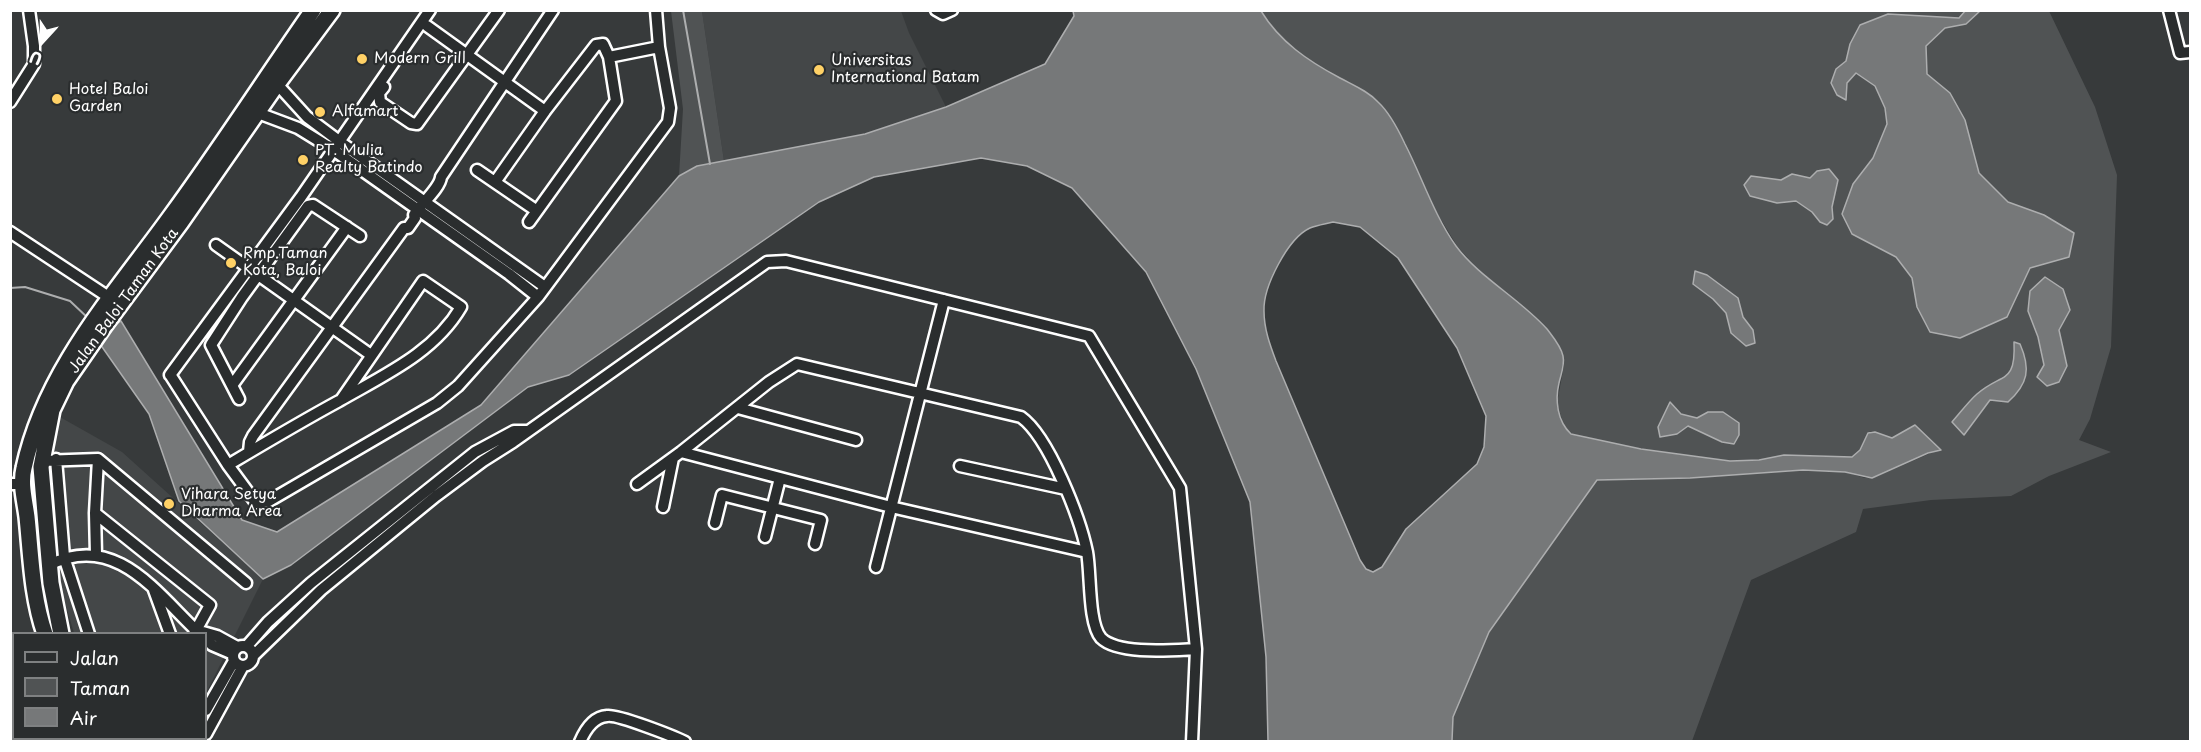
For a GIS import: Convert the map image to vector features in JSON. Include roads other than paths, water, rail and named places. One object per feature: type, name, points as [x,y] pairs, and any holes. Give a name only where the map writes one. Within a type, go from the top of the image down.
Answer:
[{"type":"highway","name":"Jalan Baloi Taman Kota","points":[[62,632],[58,624],[49,565],[49,460],[52,410],[110,298],[176,219],[312,10]]},
{"type":"highway","name":"Jalan Baloi Taman Kota","points":[[45,632],[17,477],[52,386],[63,367],[97,327],[258,113],[332,10]]},
{"type":"street","points":[[10,102],[34,64],[29,10]]},
{"type":"street","points":[[239,399],[211,345],[253,273],[336,144],[430,10]]},
{"type":"street","points":[[439,10],[379,93],[380,102],[411,123],[417,124],[499,10]]},
{"type":"street","points":[[249,452],[252,436],[404,228],[403,225],[410,213],[415,212],[436,189],[441,177],[553,10]]},
{"type":"street","points":[[360,236],[313,205],[308,206],[170,375],[228,465],[256,503],[269,501],[437,403],[458,386],[538,297],[668,122],[670,108],[659,47],[656,10]]},
{"type":"street","points":[[936,10],[943,14],[952,10]]},
{"type":"street","points":[[2169,10],[2180,53],[2190,52]]},
{"type":"street","points":[[428,26],[503,83],[545,111]]},
{"type":"street","points":[[495,182],[545,111],[596,45],[603,44],[609,57],[616,101],[530,222]]},
{"type":"street","points":[[609,57],[659,47]]},
{"type":"street","points":[[277,84],[336,144],[415,212],[480,247],[545,287]]},
{"type":"street","points":[[258,113],[336,144],[426,198],[538,297]]},
{"type":"street","points":[[477,170],[537,211]]},
{"type":"street","points":[[233,384],[347,227]]},
{"type":"street","points":[[10,232],[110,298]]},
{"type":"street","points":[[216,245],[371,355]]},
{"type":"street","points":[[207,708],[241,655],[436,495],[767,262],[786,261],[1089,336],[1180,488],[1196,650],[1192,741]]},
{"type":"street","points":[[228,465],[386,376],[420,353],[451,325],[461,307],[423,281],[341,400]]},
{"type":"street","points":[[876,567],[944,300]]},
{"type":"street","points":[[637,484],[769,382],[797,364],[920,395],[1022,417],[1038,434],[1066,489],[1087,552],[1094,626],[1102,638],[1122,648],[1196,650]]},
{"type":"street","points":[[738,408],[856,440]]},
{"type":"street","points":[[677,455],[1087,552]]},
{"type":"street","points":[[663,507],[677,455]]},
{"type":"street","points":[[96,554],[98,459]]},
{"type":"street","points":[[89,632],[64,557],[49,460],[98,459],[246,583]]},
{"type":"street","points":[[960,466],[1066,489]]},
{"type":"street","points":[[765,537],[780,478]]},
{"type":"street","points":[[715,523],[722,495],[821,520],[815,544]]},
{"type":"street","points":[[49,565],[64,557],[96,554],[137,573],[153,586],[197,632],[210,605],[96,513]]},
{"type":"street","points":[[153,586],[170,632]]},
{"type":"street","points":[[207,634],[217,636],[241,655]]},
{"type":"street","points":[[207,640],[212,645],[241,655]]},
{"type":"street","points":[[207,732],[241,655]]},
{"type":"street","points":[[580,741],[586,729],[595,720],[608,715],[670,734],[685,741]]},
{"type":"water","points":[[1966,10],[1980,11],[1966,24],[1945,28],[1926,46],[1927,74],[1950,93],[1965,120],[1979,173],[2008,202],[2044,215],[2074,233],[2069,257],[2030,268],[2007,317],[1960,338],[1930,332],[1917,307],[1912,278],[1896,257],[1852,234],[1842,214],[1853,184],[1873,158],[1887,124],[1885,108],[1875,86],[1856,73],[1847,83],[1846,100],[1837,95],[1831,83],[1836,69],[1846,61],[1850,44],[1860,25],[1888,14],[1959,18]]},
{"type":"water","points":[[1073,11],[1261,11],[1277,32],[1296,50],[1374,98],[1397,127],[1435,209],[1456,246],[1476,268],[1536,318],[1559,345],[1564,363],[1557,403],[1560,417],[1571,434],[1641,449],[1730,461],[1759,460],[1784,455],[1852,457],[1860,450],[1868,433],[1875,432],[1892,438],[1915,425],[1941,450],[1928,453],[1872,478],[1845,472],[1803,470],[1690,478],[1597,480],[1489,632],[1453,717],[1452,741],[1268,741],[1266,657],[1250,502],[1196,369],[1146,272],[1072,188],[1027,166],[981,158],[874,177],[819,202],[569,375],[528,387],[291,565],[263,579],[179,501],[149,414],[100,344],[113,326],[121,321],[242,520],[277,532],[481,405],[679,176],[697,166],[865,134],[946,107],[1045,64],[1074,16]],"holes":[[[1333,222],[1360,227],[1398,258],[1457,348],[1486,416],[1484,447],[1477,464],[1406,529],[1382,567],[1373,572],[1366,569],[1360,560],[1276,361],[1264,318],[1265,301],[1272,277],[1286,252],[1302,233],[1310,228]]]},
{"type":"water","points":[[1829,169],[1838,180],[1832,207],[1833,219],[1827,225],[1820,222],[1812,212],[1796,201],[1777,203],[1750,196],[1744,185],[1751,176],[1781,180],[1792,174],[1810,178],[1817,171]]},
{"type":"water","points":[[1695,271],[1707,275],[1738,298],[1743,317],[1753,330],[1755,343],[1746,346],[1731,333],[1726,313],[1713,299],[1693,284]]},
{"type":"water","points":[[2045,277],[2063,289],[2070,310],[2059,330],[2067,366],[2059,382],[2047,386],[2037,377],[2044,365],[2038,337],[2028,311],[2030,291]]},
{"type":"water","points":[[2014,342],[2020,344],[2026,361],[2026,376],[2020,389],[2008,402],[1990,400],[1964,435],[1952,422],[1977,394],[2010,372],[2013,365]]},
{"type":"water","points":[[1670,402],[1681,414],[1697,418],[1708,412],[1723,412],[1739,423],[1739,435],[1734,444],[1722,442],[1688,426],[1677,434],[1660,437],[1658,427]]},
{"type":"waterway","points":[[683,10],[710,164]]},
{"type":"waterway","points":[[10,288],[25,287],[70,301],[89,319]]},
{"type":"place","name":"Modern Grill","points":[[362,59]]},
{"type":"place","name":"Universitas International Batam","points":[[819,70]]},
{"type":"place","name":"Hotel Baloi Garden","points":[[57,99]]},
{"type":"place","name":"Alfamart","points":[[320,112]]},
{"type":"place","name":"PT. Mulia Realty Batindo","points":[[303,160]]},
{"type":"place","name":"Rmp.Taman Kota, Baloi","points":[[231,263]]},
{"type":"place","name":"Vihara Setya Dharma Area","points":[[169,504]]}]
